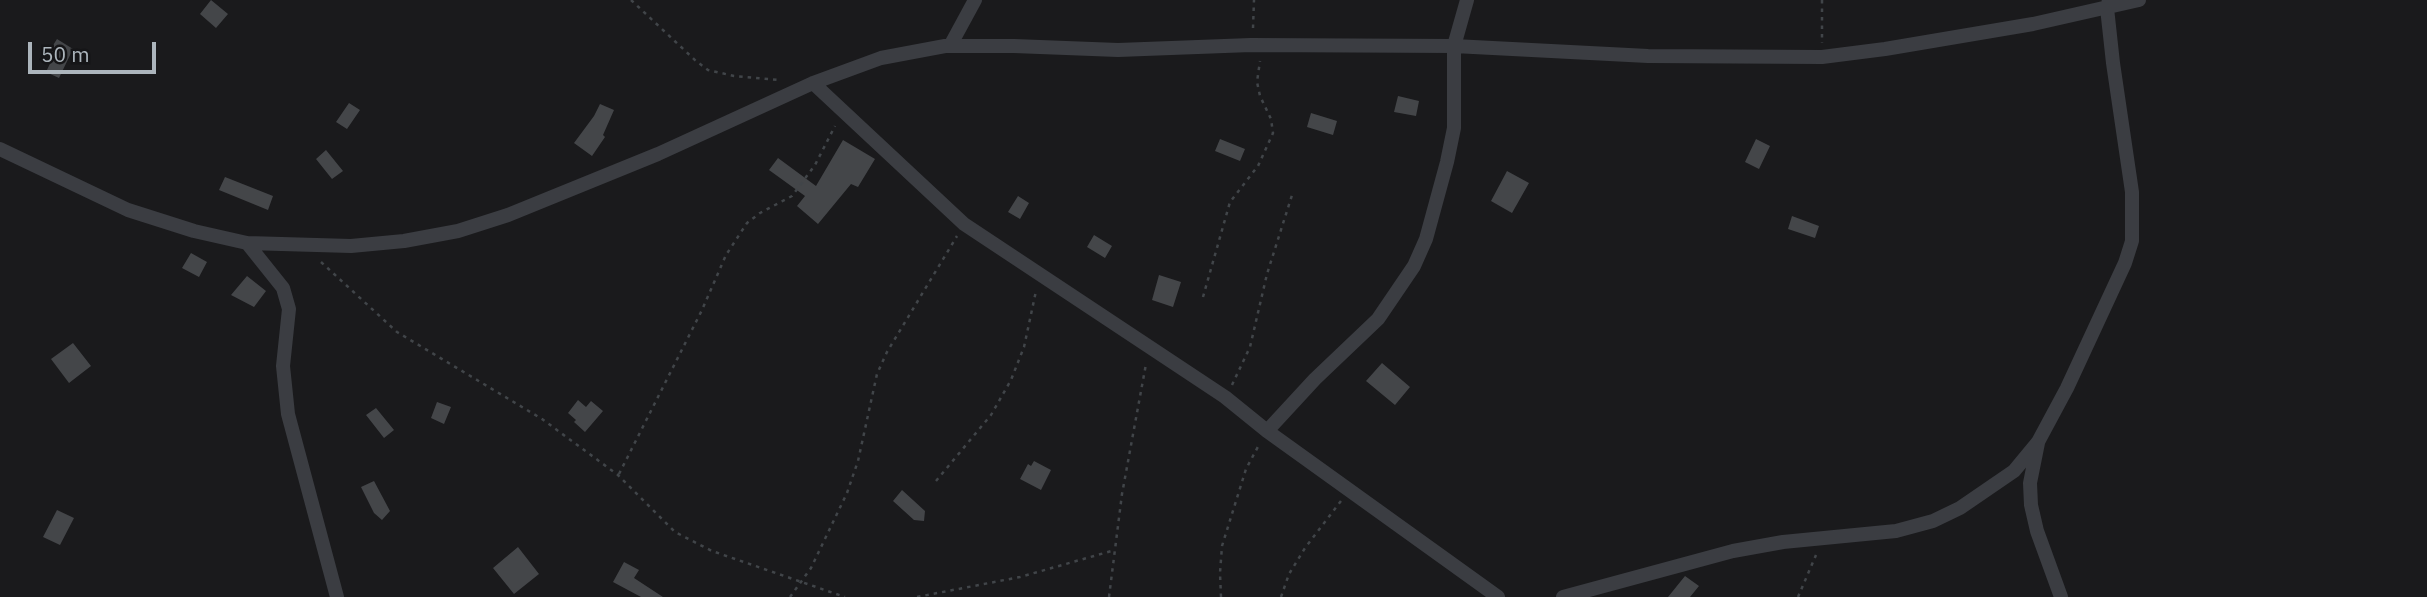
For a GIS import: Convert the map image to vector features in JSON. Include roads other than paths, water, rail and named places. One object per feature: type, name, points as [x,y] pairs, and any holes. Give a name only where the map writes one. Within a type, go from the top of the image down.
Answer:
[{"type":"street","points":[[950,46],[975,0]]},
{"type":"street","points":[[1267,431],[1315,379],[1378,319],[1414,266],[1426,239],[1454,128],[1454,46],[1467,0]]},
{"type":"street","points":[[0,149],[128,210],[194,232],[247,243],[351,246],[404,241],[458,231],[508,215],[658,154],[807,86],[881,58],[950,46],[1118,50],[1258,45],[1454,46],[1648,56],[1822,57],[2033,24],[2108,4],[2138,0]]},
{"type":"street","points":[[1563,597],[1733,551],[1783,542],[1896,531],[1933,521],[1960,508],[2014,471],[2038,442],[2083,353],[2125,263],[2132,241],[2132,192],[2113,63],[2108,4]]},
{"type":"street","points":[[807,86],[843,110],[964,224],[1225,397],[1267,431],[1498,597]]},
{"type":"street","points":[[247,243],[282,288],[289,309],[283,366],[289,414],[337,597]]},
{"type":"street","points":[[2038,442],[2030,483],[2031,505],[2037,531],[2061,597]]}]
